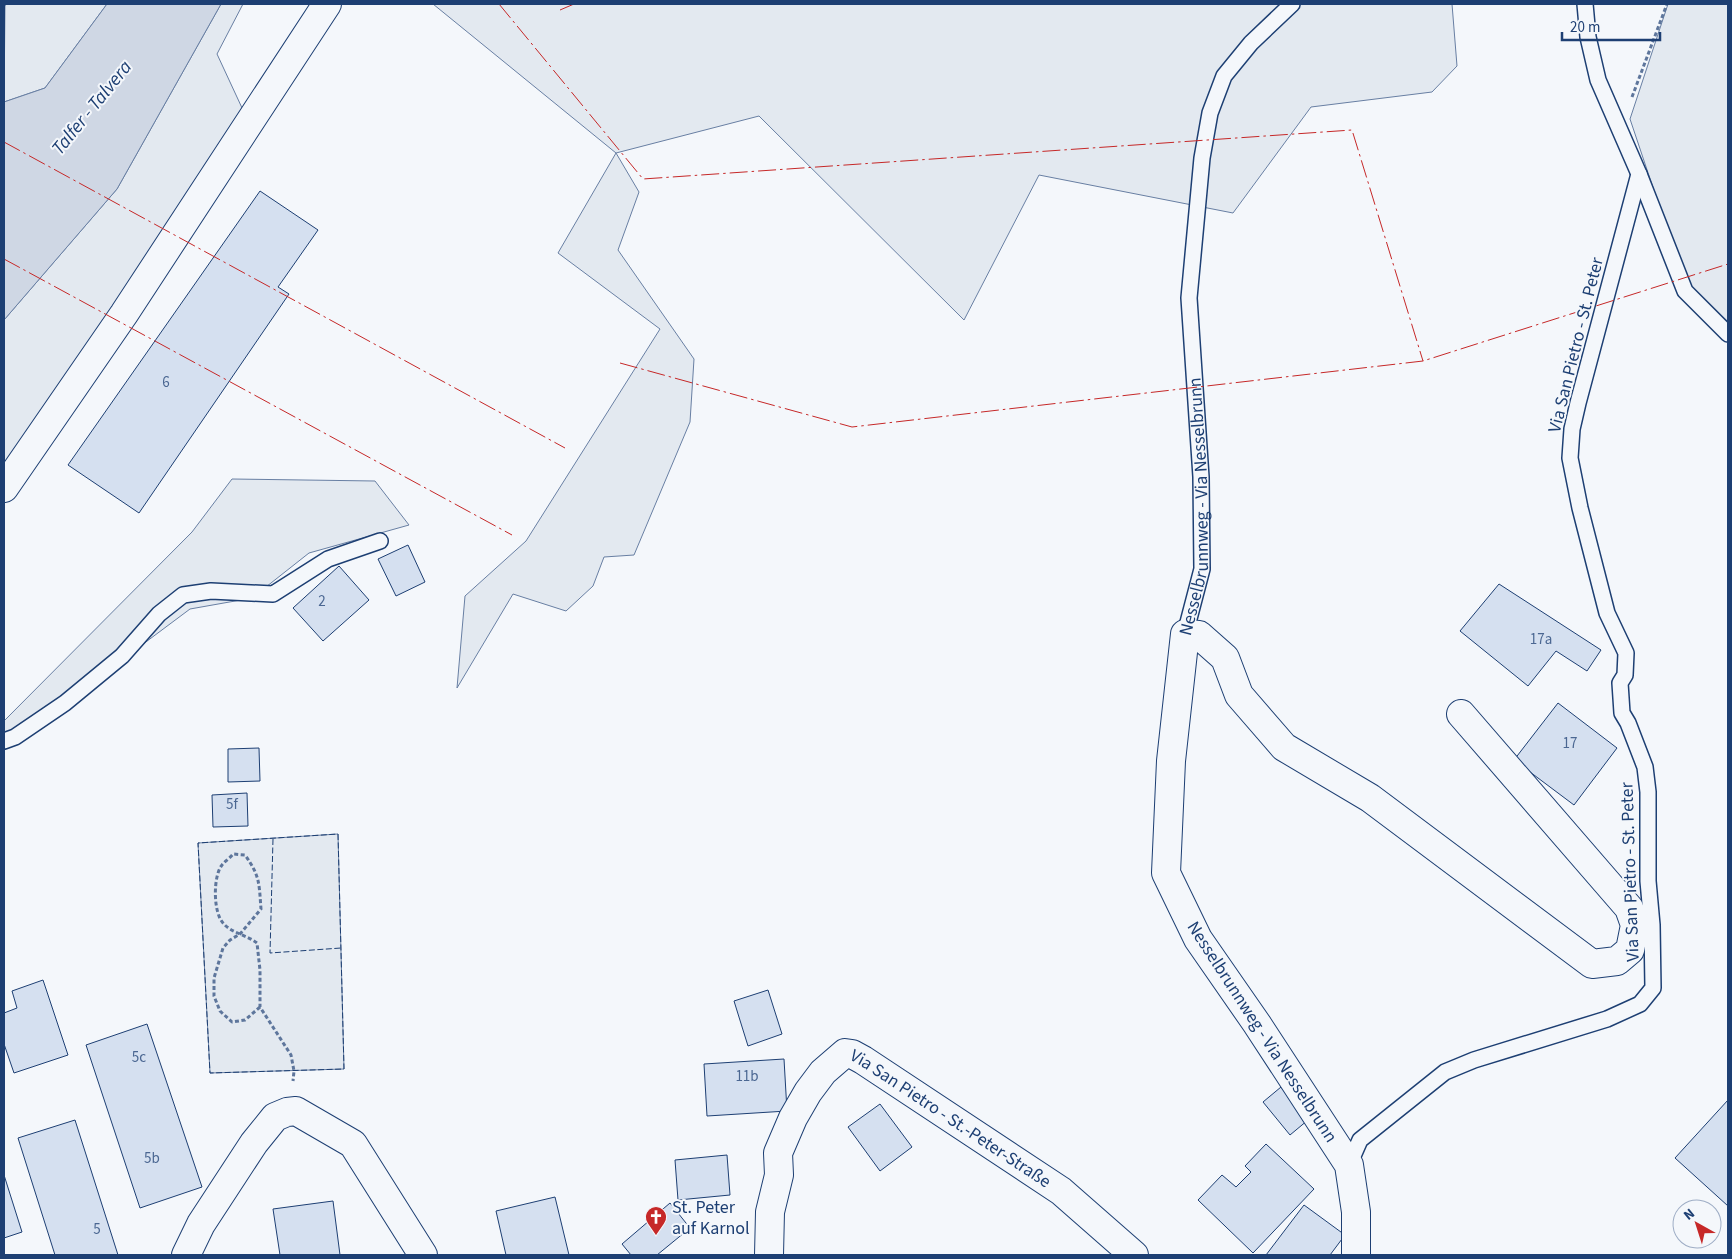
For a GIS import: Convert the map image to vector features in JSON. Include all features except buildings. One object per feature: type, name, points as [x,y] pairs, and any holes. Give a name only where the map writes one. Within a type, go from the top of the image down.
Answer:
[{"type":"street","points":[[4,488],[124,314],[327,4]]},
{"type":"street","points":[[1185,634],[1199,635],[1225,658],[1239,696],[1284,747],[1370,798],[1592,964],[1617,961],[1630,950],[1644,925],[1461,714]]},
{"type":"street","name":"Nesselbrunnweg - Via Nesselbrunn","points":[[1185,634],[1171,761],[1166,873],[1198,939],[1257,1024],[1349,1165]]},
{"type":"street","name":"Via San Pietro - St.-Peter-Straße","points":[[769,1255],[770,1212],[779,1175],[778,1152],[793,1118],[808,1092],[822,1072],[845,1053],[852,1054],[863,1060],[1061,1191],[1134,1255]]},
{"type":"street","points":[[186,1255],[202,1224],[254,1143],[275,1117],[296,1111],[353,1144],[423,1255]]},
{"type":"street","points":[[1349,1165],[1356,1212],[1356,1255]]},
{"type":"lane","name":"Nesselbrunnweg - Via Nesselbrunn","points":[[1185,634],[1202,569],[1201,477],[1189,298],[1202,158],[1210,113],[1224,76],[1251,43],[1292,4]]},
{"type":"lane","points":[[1585,4],[1588,37],[1598,80],[1685,290],[1728,334]]},
{"type":"lane","name":"Via San Pietro - St. Peter","points":[[1349,1165],[1360,1140],[1446,1072],[1474,1060],[1607,1019],[1640,1004],[1653,988],[1644,925],[1648,881],[1648,792],[1645,767],[1628,723],[1622,713],[1620,683],[1625,675],[1626,652],[1607,613],[1580,508],[1570,458],[1572,429],[1578,403],[1638,174]]},
{"type":"lane","points":[[4,741],[15,737],[72,697],[122,656],[159,614],[183,595],[211,591],[273,594],[328,559],[380,541]]},
{"type":"path","points":[[1619,131],[1667,4]]},
{"type":"path","points":[[260,1007],[245,1020],[232,1022],[220,1011],[214,996],[214,978],[223,948],[230,940],[240,934],[261,909],[260,886],[256,871],[245,855],[234,854],[220,866],[215,890],[217,912],[223,923],[240,934],[257,943],[260,970],[260,1007],[291,1055],[294,1071],[291,1112]]},
{"type":"shaded area","points":[[5,4],[107,4],[45,88],[4,102]]},
{"type":"shaded area","points":[[221,4],[243,4],[217,54],[249,123],[4,488],[4,320],[117,189]]},
{"type":"shaded area","points":[[433,4],[1452,4],[1457,66],[1432,92],[1311,107],[1233,213],[1039,175],[964,320],[759,116],[616,153]]},
{"type":"shaded area","points":[[1668,4],[1728,4],[1728,335],[1689,295],[1630,119]]},
{"type":"shaded area","points":[[616,153],[639,192],[618,250],[694,359],[690,422],[634,555],[604,557],[593,586],[566,611],[513,594],[457,688],[465,596],[526,541],[660,329],[558,253]]},
{"type":"shaded area","points":[[232,479],[375,481],[409,525],[309,553],[252,598],[190,609],[4,748],[4,721],[192,532]]},
{"type":"shaded area","points":[[338,834],[344,1069],[210,1073],[198,843]]},
{"type":"water","name":"Talfer - Talvera","points":[[107,4],[221,4],[117,189],[4,320],[4,102],[45,88]]},
{"type":"fence","points":[[338,834],[344,1069],[210,1073],[198,843],[338,834]]},
{"type":"fence","points":[[273,839],[270,953],[341,948]]},
{"type":"power","points":[[499,4],[643,179],[1352,130],[1423,361]]},
{"type":"power","points":[[560,10],[574,4]]},
{"type":"power","points":[[4,142],[565,448]]},
{"type":"power","points":[[4,259],[512,535]]},
{"type":"power","points":[[620,363],[852,427],[1423,361],[1728,264]]},
{"type":"place","name":"St. Peter auf Karnol","points":[[656,1236]]}]
